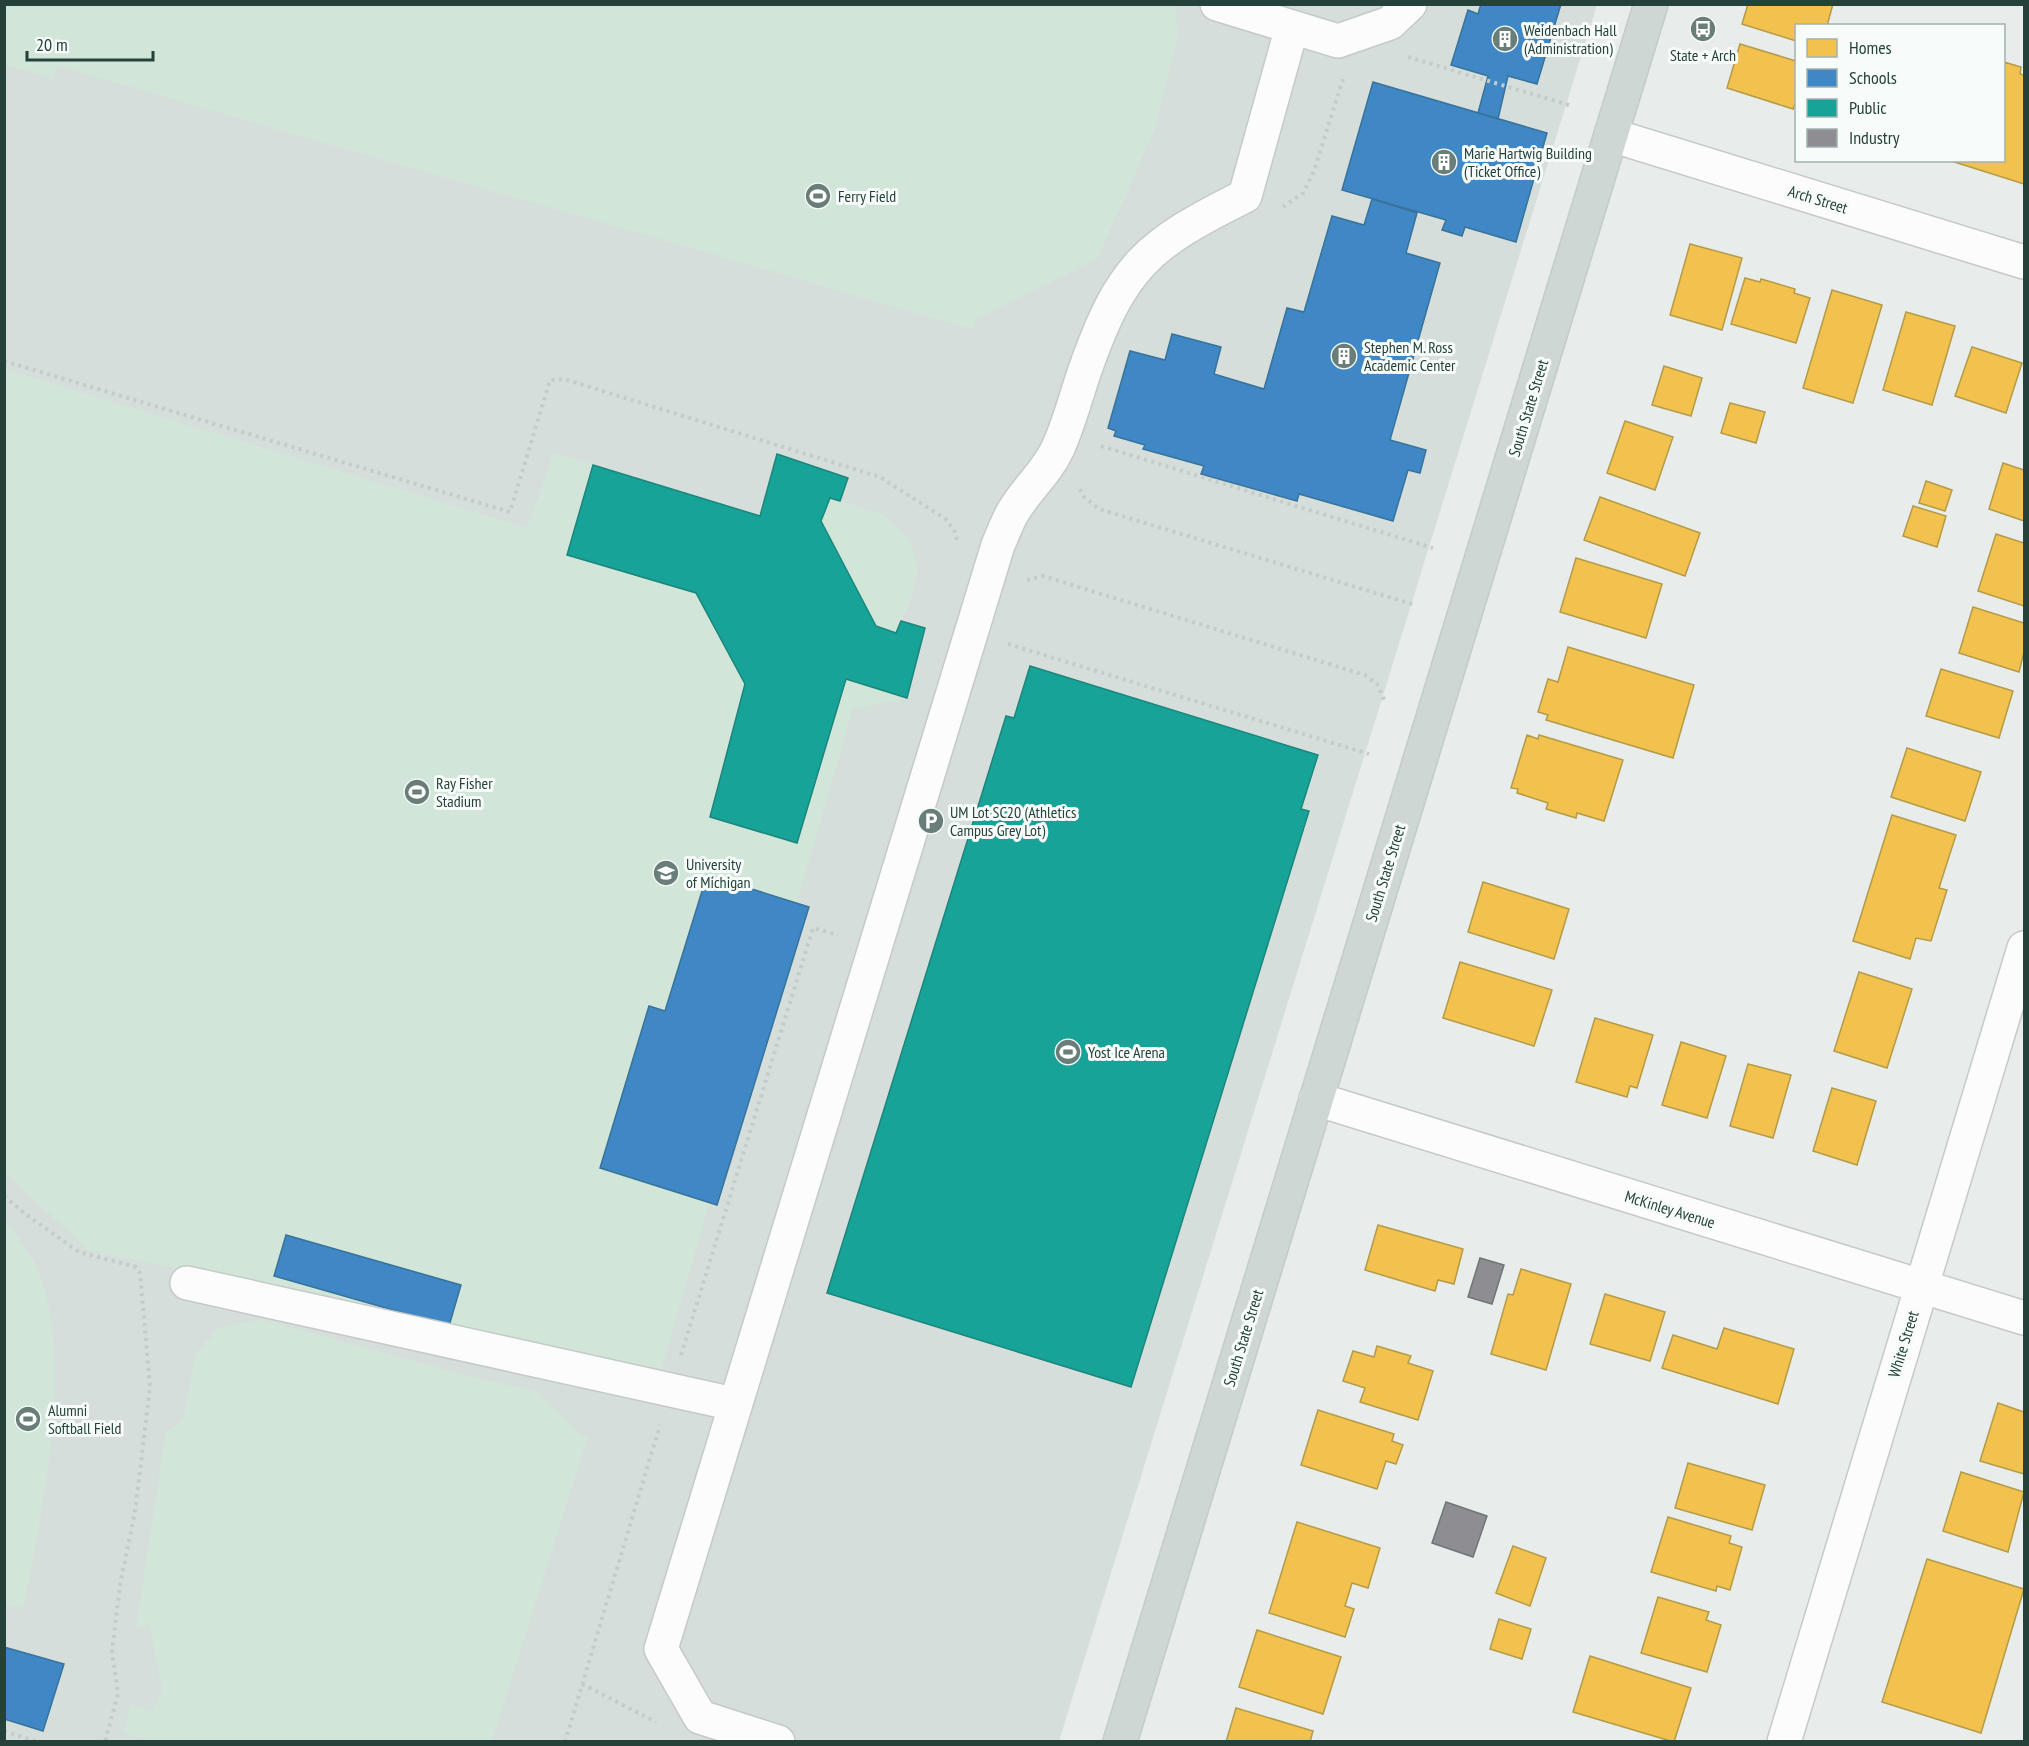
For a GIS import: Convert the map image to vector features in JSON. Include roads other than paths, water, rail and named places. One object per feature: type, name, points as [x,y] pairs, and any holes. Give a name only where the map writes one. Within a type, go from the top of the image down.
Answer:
[{"type":"main road","name":"South State Street","points":[[1120,1742],[1651,4]]},
{"type":"street","points":[[1217,4],[1338,41],[1390,23],[1410,4]]},
{"type":"street","points":[[778,1742],[700,1718],[661,1649],[734,1404],[998,545],[1013,512],[1045,472],[1059,447],[1097,337],[1111,303],[1131,272],[1157,246],[1189,224],[1245,196],[1292,27]]},
{"type":"street","name":"Arch Street","points":[[1611,135],[2025,262]]},
{"type":"street","name":"White Street","points":[[1790,1740],[1920,1287],[2025,948]]},
{"type":"street","name":"McKinley Avenue","points":[[1316,1099],[2025,1318]]},
{"type":"street","points":[[187,1283],[734,1404]]},
{"type":"place","name":"State + Arch","points":[[1703,29]]},
{"type":"place","name":"Weidenbach Hall (Administration)","points":[[1505,39]]},
{"type":"place","name":"Marie Hartwig Building (Ticket Office)","points":[[1444,162]]},
{"type":"place","name":"Ferry Field","points":[[818,196]]},
{"type":"place","name":"Stephen M. Ross Academic Center","points":[[1344,356]]},
{"type":"place","name":"Ray Fisher Stadium","points":[[417,792]]},
{"type":"place","name":"UM Lot SC20 (Athletics Campus Grey Lot)","points":[[931,821]]},
{"type":"place","name":"University of Michigan","points":[[666,873]]},
{"type":"place","name":"Yost Ice Arena","points":[[1068,1052]]},
{"type":"place","name":"Alumni Softball Field","points":[[28,1419]]}]
